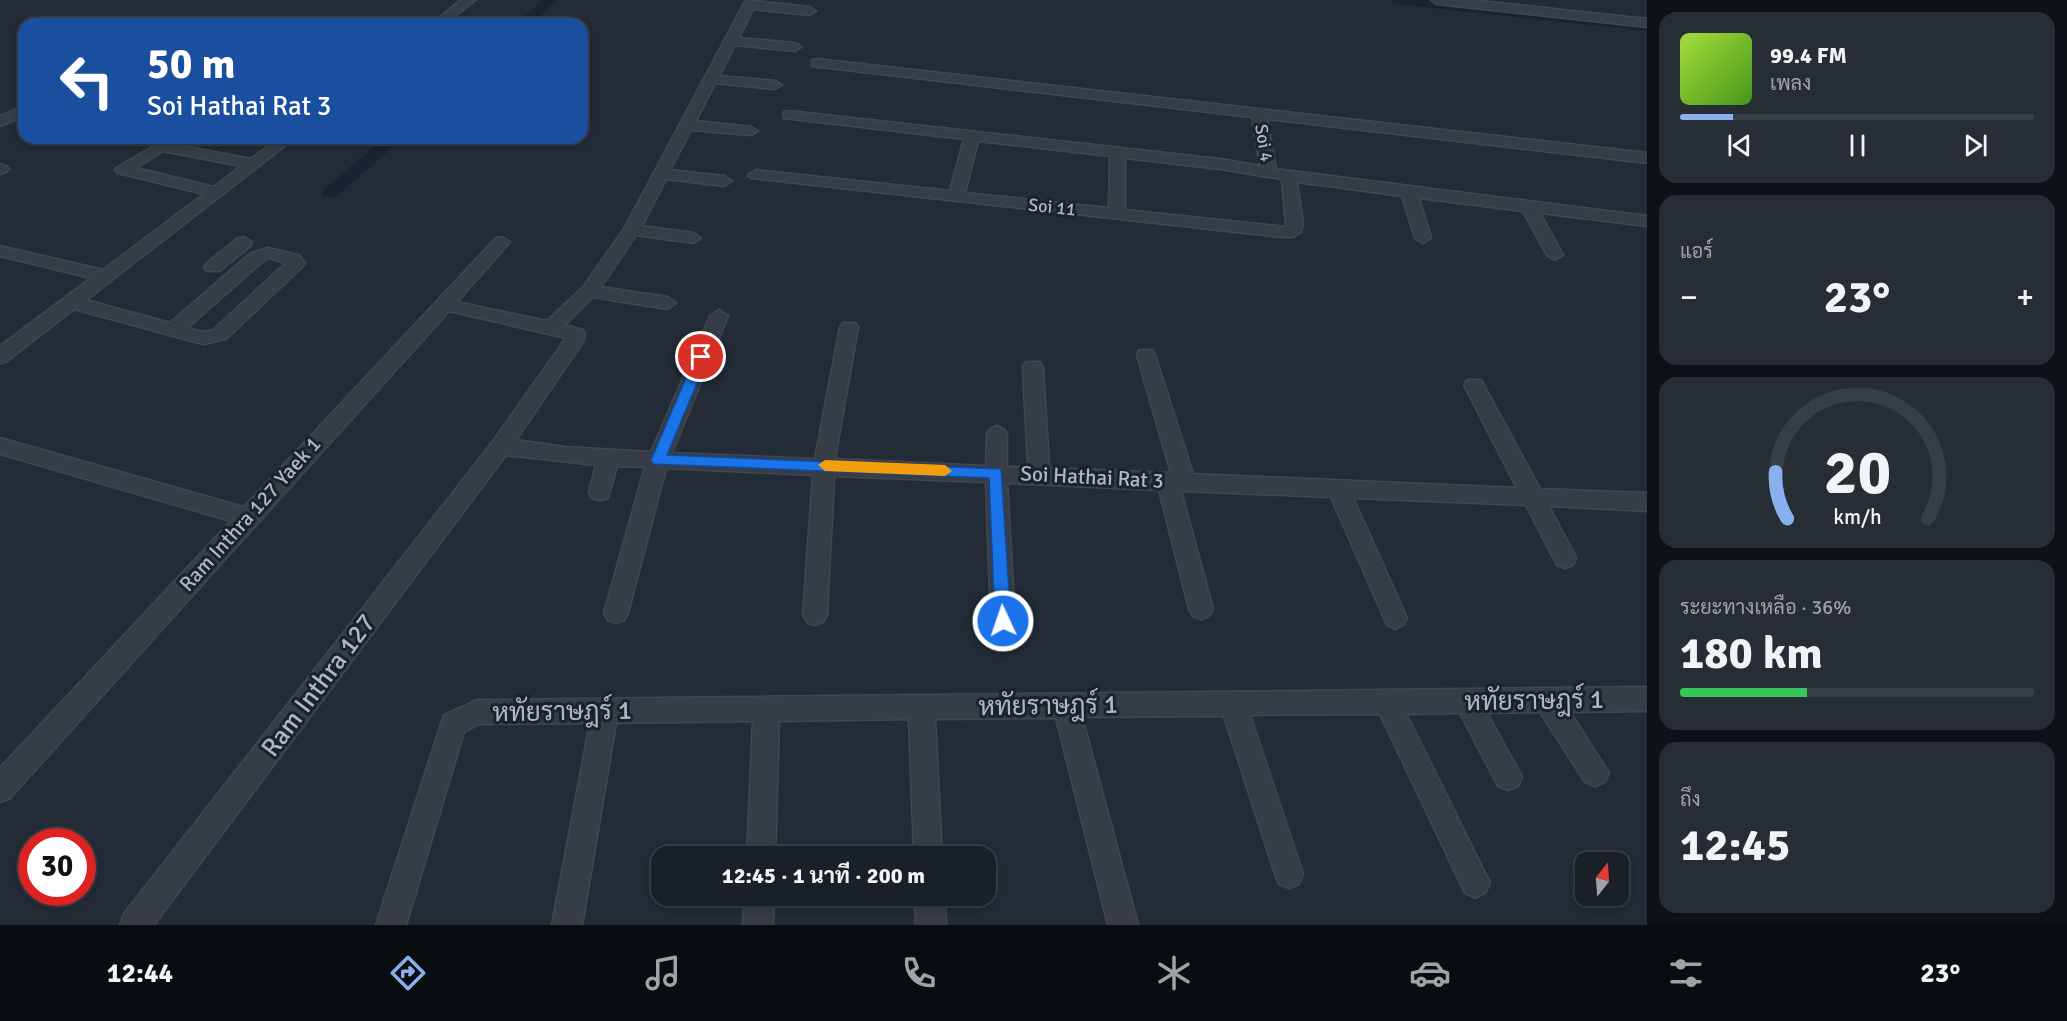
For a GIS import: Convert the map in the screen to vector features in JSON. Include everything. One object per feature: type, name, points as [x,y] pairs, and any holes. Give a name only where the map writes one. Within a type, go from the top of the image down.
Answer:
[{"type":"street","points":[[446,18],[469,0]]},
{"type":"street","points":[[1437,0],[1647,23]]},
{"type":"street","points":[[442,304],[551,328],[589,291],[632,230],[751,2],[810,11]]},
{"type":"street","points":[[731,41],[795,46]]},
{"type":"street","points":[[817,63],[1647,158]]},
{"type":"street","points":[[711,79],[775,85]]},
{"type":"street","points":[[0,122],[18,113]]},
{"type":"street","name":"Soi 4","points":[[1259,114],[1269,172]]},
{"type":"street","points":[[789,115],[1269,172],[1289,177],[1647,221]]},
{"type":"street","points":[[687,125],[751,131]]},
{"type":"street","points":[[956,198],[972,137]]},
{"type":"street","points":[[0,357],[280,144]]},
{"type":"street","points":[[217,192],[123,170],[161,146],[253,164]]},
{"type":"street","points":[[1117,213],[1118,154]]},
{"type":"street","points":[[661,174],[724,181]]},
{"type":"street","name":"Soi 11","points":[[756,175],[1293,232],[1295,224],[1289,177]]},
{"type":"street","points":[[1409,192],[1423,238]]},
{"type":"street","points":[[1529,207],[1555,255]]},
{"type":"street","points":[[632,230],[693,237]]},
{"type":"street","name":"Ram Inthra 127 Yaek 1","points":[[0,788],[442,304],[502,242]]},
{"type":"street","points":[[213,267],[239,246],[257,257]]},
{"type":"street","points":[[71,302],[173,330],[203,338],[219,335],[296,263],[293,259],[268,253],[257,257],[173,330]]},
{"type":"street","points":[[2,254],[106,276]]},
{"type":"street","points":[[589,291],[667,303]]},
{"type":"street","points":[[616,613],[658,460],[719,316]]},
{"type":"street","points":[[815,615],[824,465],[849,327]]},
{"type":"street","name":"Ram Inthra 127","points":[[135,925],[501,446],[574,342],[576,334],[551,328]]},
{"type":"street","points":[[1146,355],[1176,482],[1201,609]]},
{"type":"street","points":[[1033,367],[1039,475]]},
{"type":"street","points":[[1474,385],[1565,558]]},
{"type":"street","points":[[997,434],[996,473],[1003,621]]},
{"type":"street","points":[[0,446],[247,517]]},
{"type":"street","name":"Soi Hathai Rat 3","points":[[501,446],[565,455],[658,460],[824,465],[1647,502]]},
{"type":"street","points":[[600,492],[608,457]]},
{"type":"street","points":[[1338,488],[1395,618]]},
{"type":"street","name":"หทัยราษฎร์ 1","points":[[391,925],[453,724],[477,712],[1647,699]]},
{"type":"street","points":[[1547,700],[1595,773]]},
{"type":"street","points":[[1467,701],[1508,777]]},
{"type":"street","points":[[1387,702],[1475,883]]},
{"type":"street","points":[[1233,704],[1289,874]]},
{"type":"street","points":[[1066,705],[1123,925]]},
{"type":"street","points":[[922,707],[928,846]]},
{"type":"street","points":[[761,846],[766,708]]},
{"type":"street","points":[[567,925],[605,710]]},
{"type":"street","points":[[758,925],[759,906]]},
{"type":"street","points":[[930,906],[931,925]]},
{"type":"waterway","points":[[530,18],[551,0]]},
{"type":"waterway","points":[[1395,0],[1647,27]]},
{"type":"waterway","points":[[330,193],[388,144]]},
{"type":"slow traffic","points":[[825,465],[945,471]]},
{"type":"route","points":[[701,357],[658,460],[996,473],[1003,621]]}]
